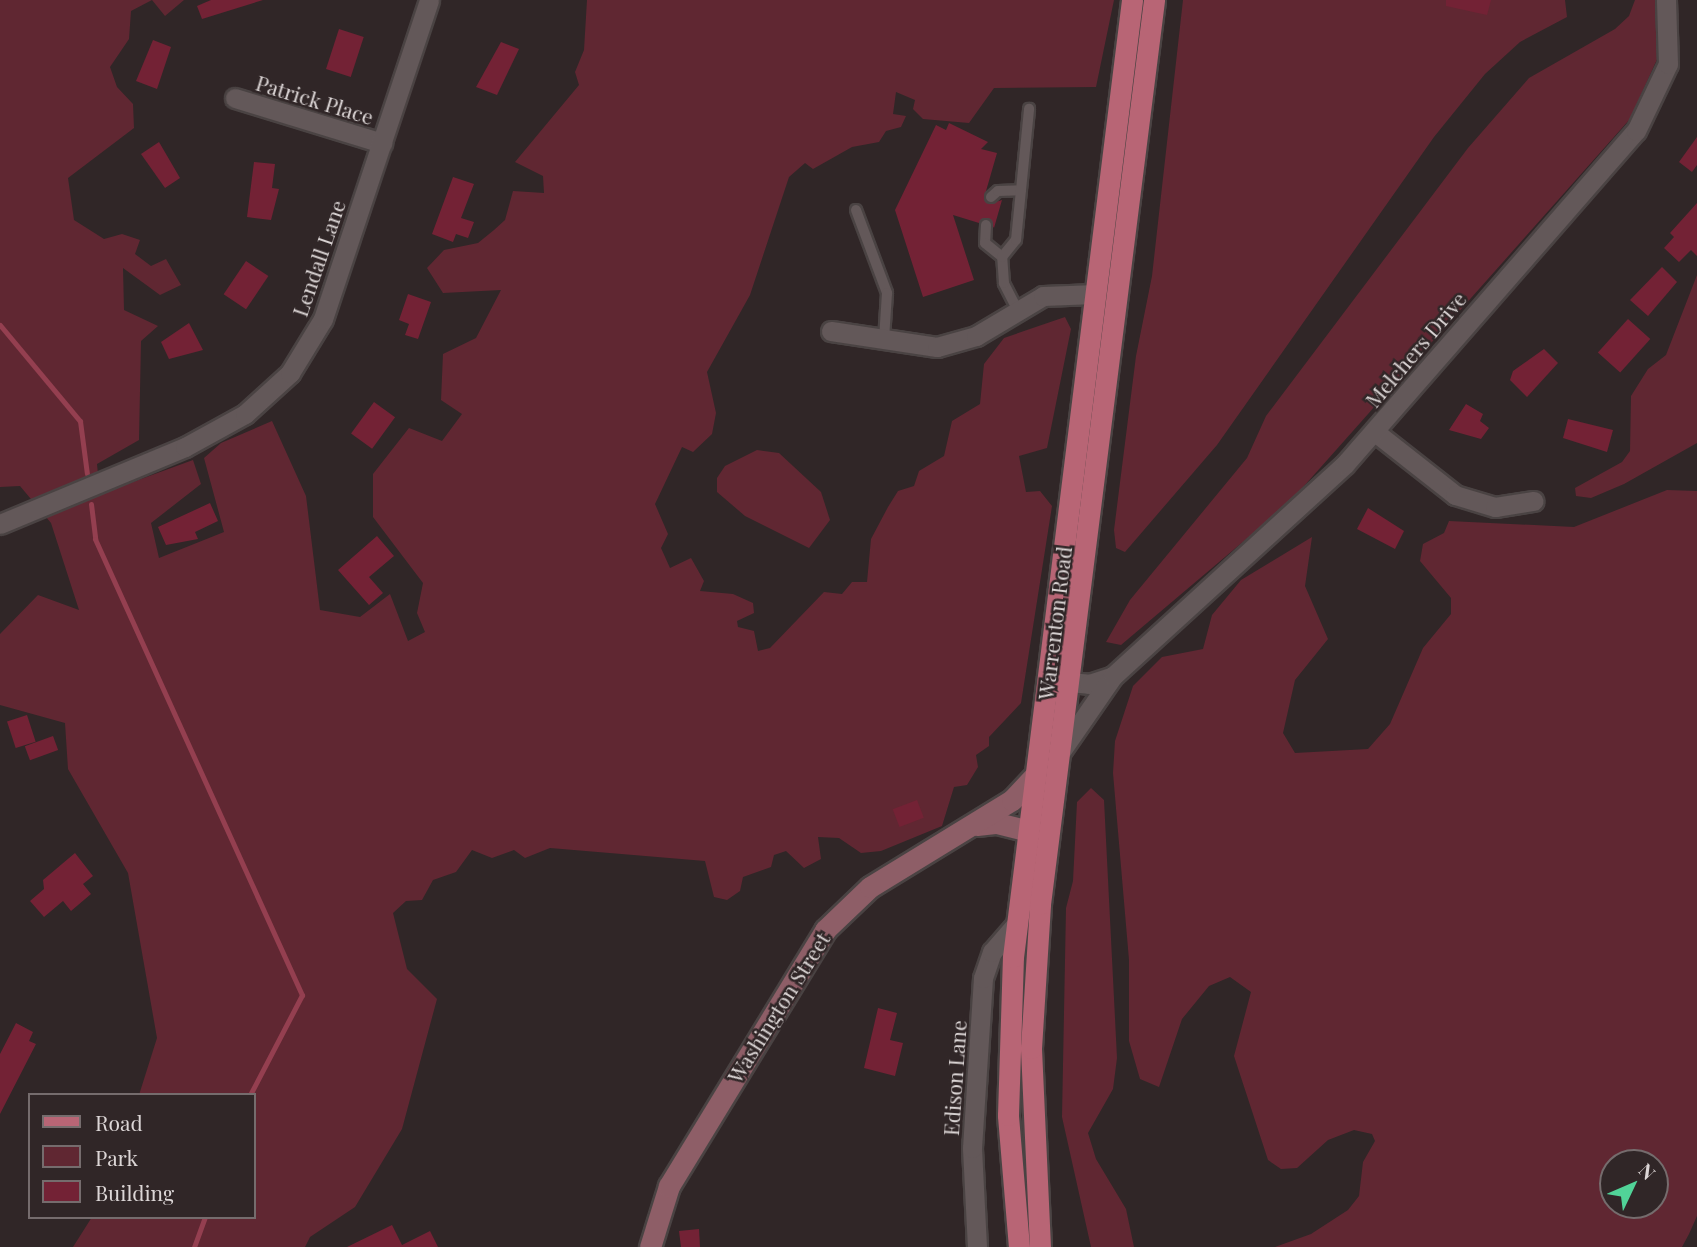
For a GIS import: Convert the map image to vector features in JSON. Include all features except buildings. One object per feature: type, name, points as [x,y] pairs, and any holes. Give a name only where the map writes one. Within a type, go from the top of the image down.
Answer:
[{"type":"main road","name":"Warrenton Road","points":[[1019,1247],[1008,1115],[1018,922],[1132,0]]},
{"type":"main road","name":"Warrenton Road","points":[[1040,1247],[1032,1016],[1059,754],[1154,0]]},
{"type":"street","name":"Lendall Lane","points":[[0,524],[185,447],[269,395],[290,373],[323,318],[429,0]]},
{"type":"street","name":"Melchers Drive","points":[[1059,754],[1112,676],[1287,522],[1375,432],[1636,131],[1668,64],[1666,0]]},
{"type":"street","name":"Patrick Place","points":[[235,98],[382,143]]},
{"type":"street","points":[[831,331],[929,347],[955,344],[1016,307],[1043,296],[1095,293]]},
{"type":"street","points":[[1375,432],[1455,495],[1495,507],[1534,501]]},
{"type":"street","name":"Melchers Drive","points":[[1068,682],[1089,684],[1112,676]]},
{"type":"street","name":"Washington Street","points":[[650,1247],[668,1186],[825,930],[870,887],[1017,797],[1035,775]]},
{"type":"street","points":[[975,825],[998,823],[1028,831]]},
{"type":"street","name":"Edison Lane","points":[[977,1247],[972,1148],[983,978],[992,952],[1018,922]]},
{"type":"lane","points":[[1016,307],[1004,283],[1002,257],[1016,240],[1029,109]]},
{"type":"lane","points":[[991,197],[998,191],[1021,190]]},
{"type":"lane","points":[[856,210],[887,293],[884,340]]},
{"type":"lane","points":[[986,225],[985,243],[1002,257]]},
{"type":"green space","points":[[0,0],[152,0],[131,11],[129,39],[110,67],[117,87],[133,104],[134,128],[68,178],[74,220],[104,239],[122,234],[140,240],[135,254],[151,266],[166,259],[181,285],[160,295],[123,268],[124,310],[158,326],[141,341],[139,440],[97,464],[100,494],[193,460],[201,484],[151,523],[159,558],[224,532],[204,458],[221,443],[272,421],[306,496],[320,610],[360,617],[390,594],[408,641],[425,632],[417,613],[423,583],[373,517],[373,474],[409,428],[442,441],[462,414],[441,400],[443,354],[476,338],[501,290],[443,293],[427,268],[444,250],[478,243],[494,230],[505,220],[513,191],[544,193],[543,176],[515,162],[579,85],[575,72],[584,50],[587,0],[1114,0],[1096,87],[994,88],[969,123],[923,119],[913,109],[915,100],[896,92],[893,114],[906,116],[901,127],[886,131],[879,142],[852,147],[813,169],[805,163],[789,177],[750,295],[707,372],[716,413],[712,434],[693,452],[682,447],[655,504],[668,534],[661,548],[670,568],[691,558],[704,581],[700,591],[733,594],[753,603],[754,613],[737,621],[738,627],[754,631],[758,651],[770,648],[824,592],[842,594],[852,582],[867,582],[871,539],[888,507],[898,491],[914,486],[919,471],[944,456],[952,421],[980,404],[984,364],[1004,338],[1065,317],[1071,329],[1047,448],[1019,456],[1026,492],[1040,491],[1052,506],[1021,703],[989,737],[989,746],[976,755],[978,767],[967,785],[954,787],[942,826],[881,851],[861,853],[839,838],[818,837],[821,859],[804,868],[786,851],[774,855],[771,867],[743,877],[740,891],[727,900],[714,897],[705,861],[550,848],[525,858],[514,850],[492,858],[472,850],[456,872],[433,880],[422,900],[406,901],[393,913],[407,969],[437,999],[402,1129],[355,1207],[310,1237],[305,1247],[73,1247],[91,1219],[256,1219],[256,1093],[140,1093],[157,1038],[128,873],[68,769],[65,723],[0,705],[0,634],[38,595],[79,610],[51,523],[20,486],[0,487]]},
{"type":"green space","points":[[152,0],[184,0],[165,16]]},
{"type":"green space","points":[[1183,0],[1565,0],[1567,17],[1520,42],[1485,74],[1434,137],[1217,445],[1125,552],[1116,548],[1114,530],[1136,356],[1152,276]]},
{"type":"green space","points":[[1635,0],[1655,0],[1659,55],[1630,119],[1289,503],[1121,645],[1106,642],[1130,600],[1247,458],[1266,416],[1468,148],[1529,78],[1615,29],[1629,16]]},
{"type":"green space","points":[[1697,275],[1697,443],[1624,484],[1591,498],[1576,496],[1575,488],[1622,462],[1630,451],[1631,396],[1648,369],[1666,355]]},
{"type":"green space","points":[[757,450],[779,453],[821,492],[830,520],[809,548],[745,516],[717,492],[717,478],[725,466]]},
{"type":"green space","points":[[1667,490],[1697,491],[1697,1216],[1682,1247],[1275,1247],[1311,1234],[1348,1210],[1359,1196],[1363,1162],[1375,1141],[1372,1134],[1354,1130],[1328,1140],[1297,1168],[1281,1169],[1268,1160],[1234,1056],[1251,992],[1230,977],[1209,986],[1182,1019],[1159,1087],[1140,1079],[1129,1041],[1129,960],[1113,773],[1115,741],[1133,686],[1162,657],[1203,649],[1212,615],[1241,580],[1312,537],[1305,586],[1328,639],[1295,680],[1283,733],[1295,753],[1368,749],[1390,724],[1423,648],[1451,614],[1451,598],[1420,561],[1423,544],[1444,533],[1449,521],[1574,527]]},
{"type":"green space","points":[[1091,788],[1104,800],[1117,1058],[1113,1089],[1088,1133],[1096,1159],[1126,1209],[1134,1247],[1091,1247],[1062,1117],[1066,908],[1073,881],[1077,802]]},
{"type":"waterway","points":[[0,325],[80,421],[87,474]]},
{"type":"waterway","points":[[91,504],[95,539],[302,995],[251,1093]]},
{"type":"waterway","points":[[194,1247],[204,1219]]}]
